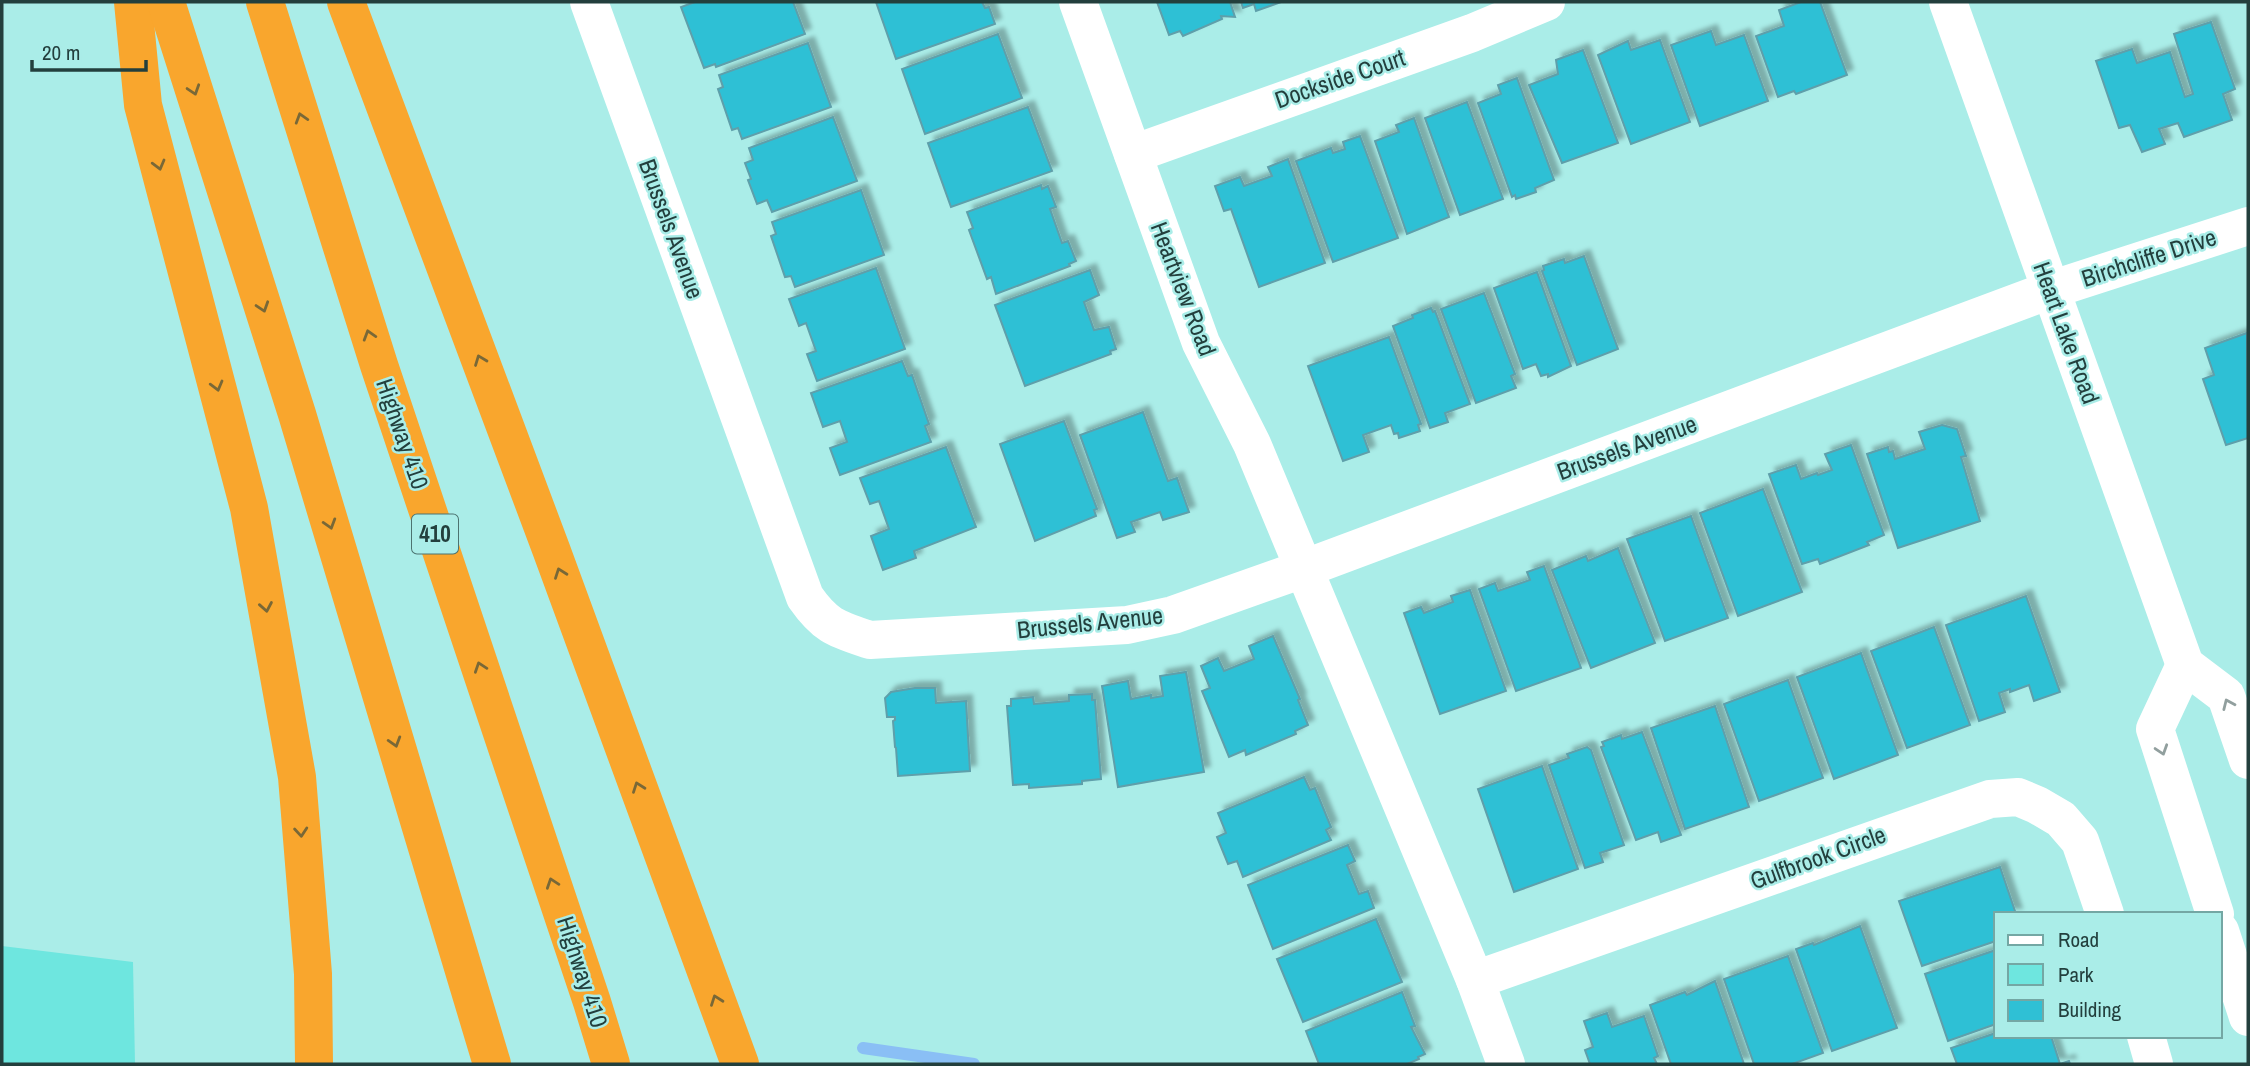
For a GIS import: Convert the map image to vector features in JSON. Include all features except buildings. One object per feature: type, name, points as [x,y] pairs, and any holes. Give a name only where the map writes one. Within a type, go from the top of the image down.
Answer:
[{"type":"highway","points":[[133,2],[144,105],[249,508],[297,777],[313,974],[314,1064]]},
{"type":"highway","points":[[166,2],[297,414],[492,1064]]},
{"type":"highway","name":"Highway 410","points":[[265,2],[379,365],[611,1064]]},
{"type":"highway","points":[[346,2],[740,1064]]},
{"type":"street","name":"Brussels Avenue","points":[[589,2],[806,597],[818,616],[837,629],[870,640],[1127,625],[1173,615],[2050,290]]},
{"type":"street","name":"Heartview Road","points":[[1079,2],[1201,344],[1252,444],[1303,569]]},
{"type":"street","name":"Dockside Court","points":[[1133,154],[1472,33],[1546,2]]},
{"type":"street","name":"Heart Lake Road","points":[[1948,2],[2185,665]]},
{"type":"street","name":"Birchcliffe Drive","points":[[2050,290],[2248,226]]},
{"type":"street","points":[[1303,569],[1475,980],[1506,1064]]},
{"type":"street","points":[[2214,912],[2155,729],[2185,665],[2226,696],[2248,760]]},
{"type":"street","name":"Gulfbrook Circle","points":[[1475,980],[1990,799],[2018,797],[2061,819],[2080,841],[2104,912]]},
{"type":"street","points":[[2222,937],[2248,1017]]},
{"type":"street","points":[[2148,1038],[2154,1064]]},
{"type":"green space","points":[[2,946],[133,962],[135,1064],[2,1064]]},
{"type":"waterway","points":[[863,1048],[974,1064]]}]
